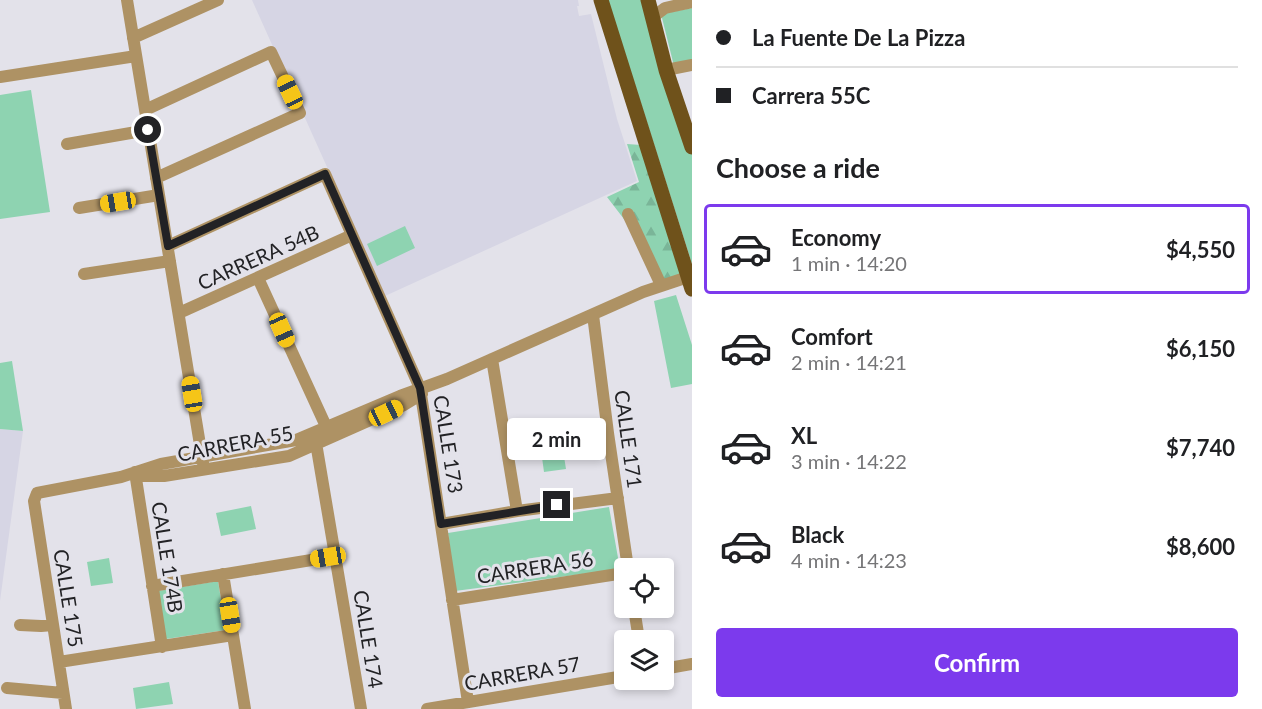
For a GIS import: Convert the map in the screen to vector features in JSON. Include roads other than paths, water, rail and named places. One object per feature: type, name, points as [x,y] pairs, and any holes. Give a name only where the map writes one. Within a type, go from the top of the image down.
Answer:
[{"type":"main road","points":[[601,0],[690,283]]},
{"type":"main road","points":[[648,0],[666,70],[692,147]]},
{"type":"street","points":[[127,0],[203,463]]},
{"type":"street","points":[[134,38],[218,0]]},
{"type":"street","points":[[653,17],[665,8],[692,2]]},
{"type":"street","points":[[145,110],[271,52],[300,112],[156,178]]},
{"type":"street","points":[[0,77],[136,56]]},
{"type":"street","points":[[666,70],[692,65]]},
{"type":"street","points":[[67,144],[148,130]]},
{"type":"street","name":"CALLE 173","points":[[168,246],[325,174],[421,391],[468,702]]},
{"type":"street","points":[[79,208],[159,195]]},
{"type":"street","points":[[628,214],[661,285]]},
{"type":"street","name":"CARRERA 54B","points":[[179,314],[352,235]]},
{"type":"street","points":[[84,274],[170,261]]},
{"type":"street","points":[[258,278],[329,433]]},
{"type":"street","name":"CARRERA 55","points":[[37,493],[136,474],[161,464],[203,463],[286,442],[312,440],[661,285],[690,283]]},
{"type":"street","name":"CALLE 171","points":[[593,315],[627,558]]},
{"type":"street","points":[[492,359],[517,510]]},
{"type":"street","points":[[568,438],[608,433]]},
{"type":"street","name":"CALLE 174","points":[[312,440],[361,709]]},
{"type":"street","name":"CALLE 174B","points":[[136,474],[162,646]]},
{"type":"street","name":"CALLE 175","points":[[37,493],[34,501],[66,709]]},
{"type":"street","points":[[441,524],[517,510],[618,498]]},
{"type":"street","points":[[153,585],[332,557]]},
{"type":"street","name":"CALLE 174","points":[[332,557],[353,709]]},
{"type":"street","points":[[223,574],[245,709]]},
{"type":"street","name":"CARRERA 56","points":[[452,600],[614,575]]},
{"type":"street","points":[[20,625],[53,625]]},
{"type":"street","points":[[59,662],[233,635]]},
{"type":"street","points":[[674,667],[692,664]]},
{"type":"street","name":"CARRERA 57","points":[[428,709],[614,678]]},
{"type":"street","points":[[8,688],[63,693]]}]
